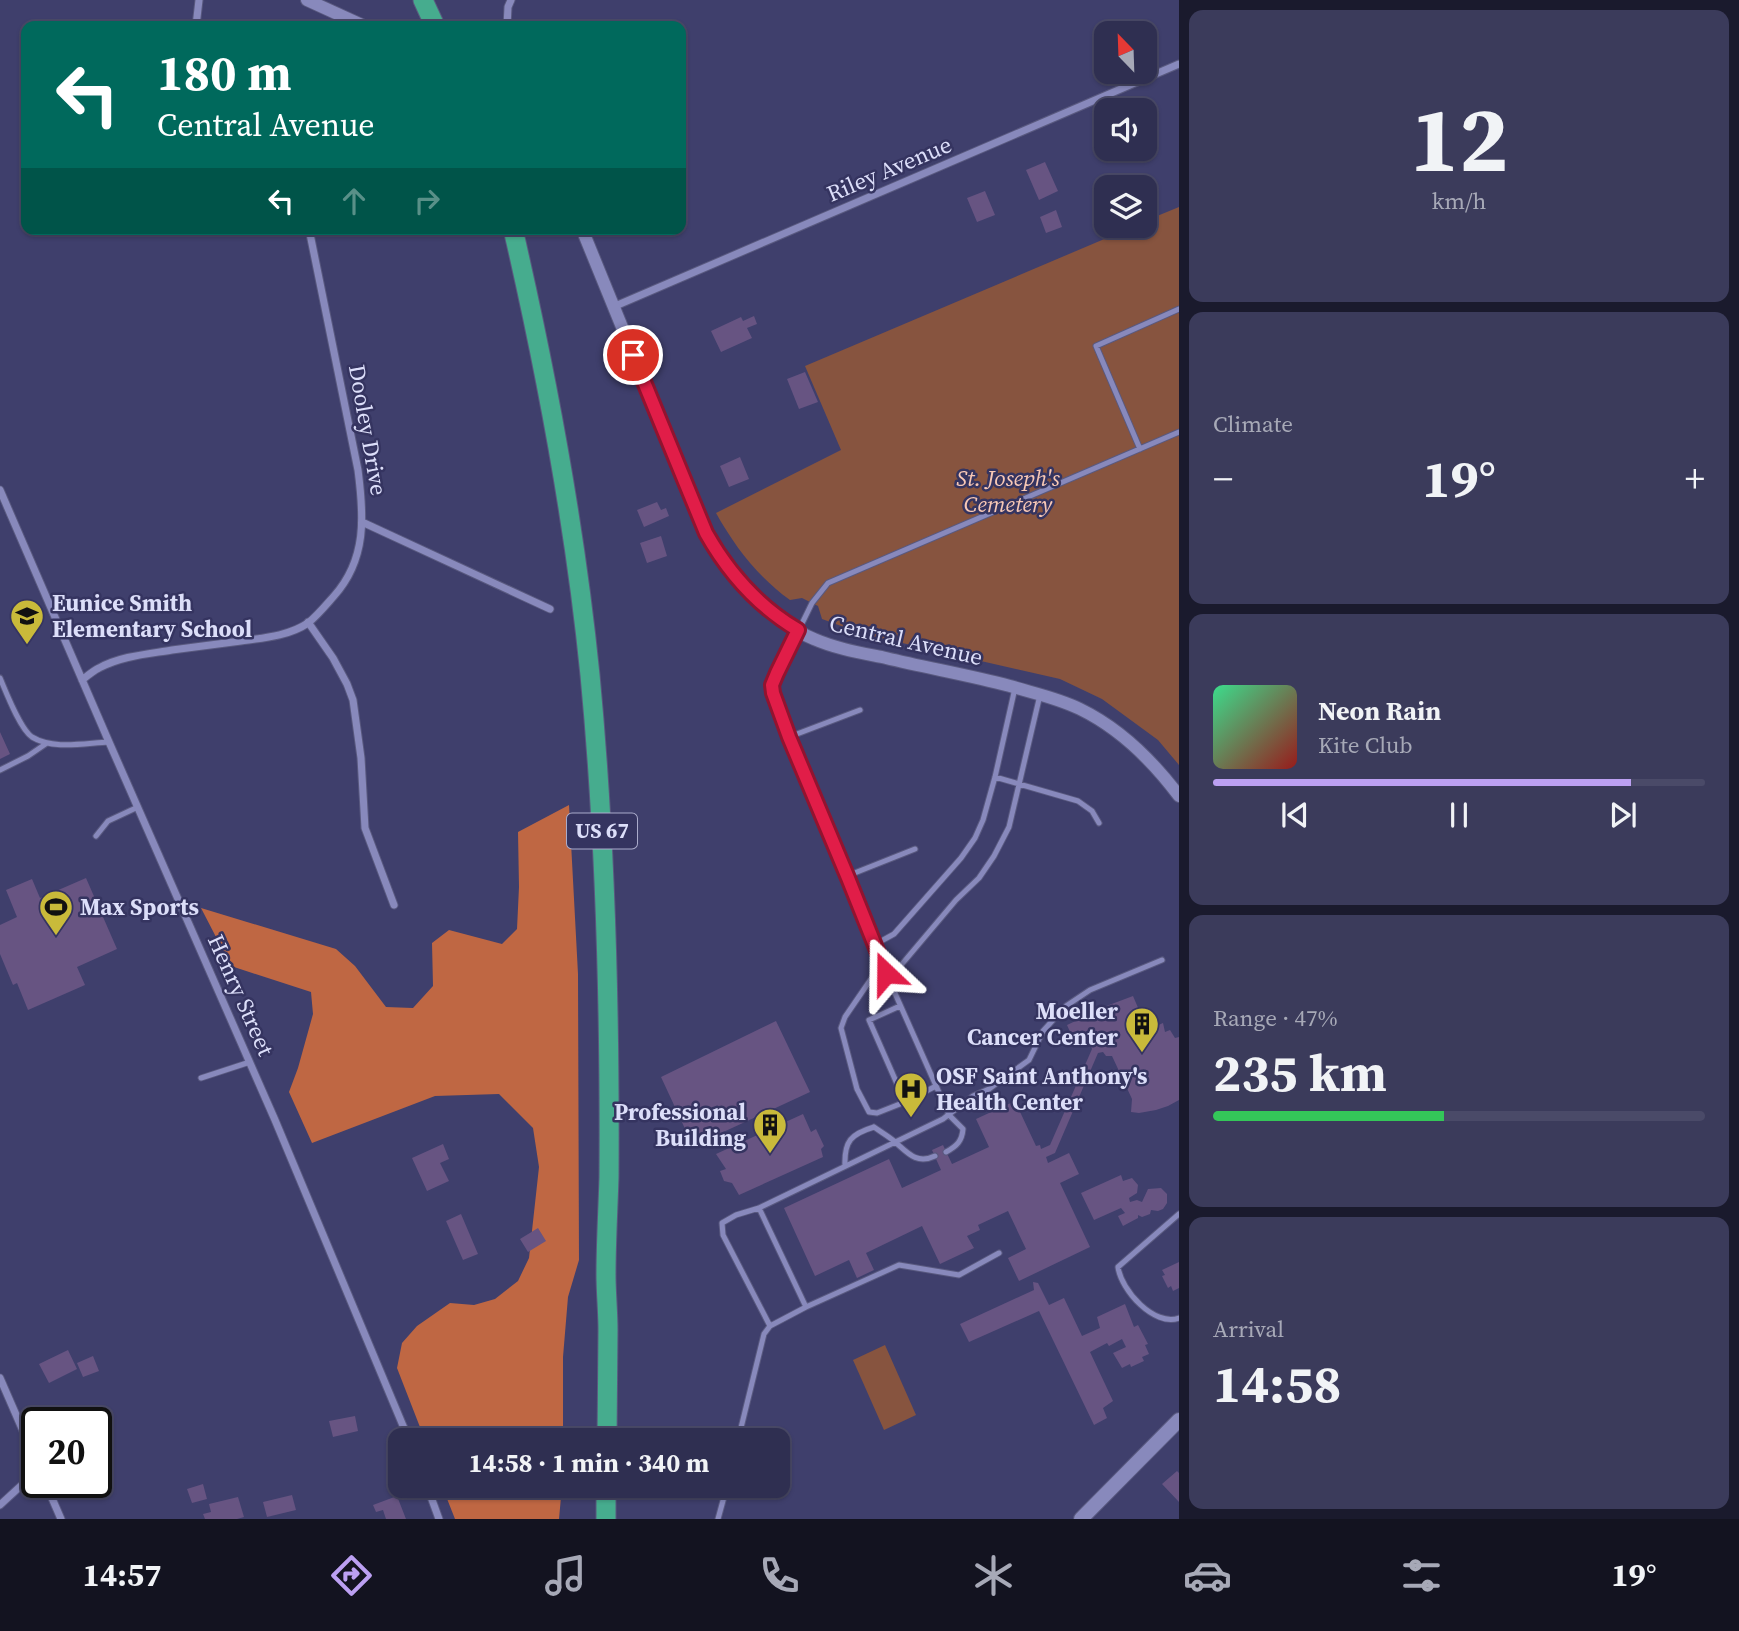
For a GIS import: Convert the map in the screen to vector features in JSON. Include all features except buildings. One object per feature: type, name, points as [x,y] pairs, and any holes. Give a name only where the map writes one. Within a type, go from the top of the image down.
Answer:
[{"type":"highway","points":[[423,0],[433,21]]},
{"type":"highway","name":"US 67","points":[[514,235],[561,462],[576,559],[595,729],[603,845],[608,1021],[607,1428]]},
{"type":"highway","points":[[606,1498],[606,1519]]},
{"type":"main road","points":[[1081,1519],[1179,1420]]},
{"type":"street","points":[[197,21],[200,0]]},
{"type":"street","points":[[307,0],[353,21]]},
{"type":"street","points":[[507,21],[511,0]]},
{"type":"street","name":"Riley Avenue","points":[[613,307],[1179,65]]},
{"type":"street","name":"Dooley Drive","points":[[82,680],[100,667],[142,654],[281,634],[308,622],[340,589],[351,572],[360,541],[362,522],[358,470],[310,235]]},
{"type":"street","name":"Central Avenue","points":[[584,235],[706,533],[725,564],[769,610],[812,639],[840,648],[1015,688],[1059,700],[1080,709],[1104,723],[1139,750],[1179,796]]},
{"type":"street","name":"Henry Street","points":[[0,490],[250,1062],[404,1428]]},
{"type":"street","points":[[362,522],[550,609]]},
{"type":"street","points":[[308,622],[333,658],[353,700],[361,758],[365,828],[394,905]]},
{"type":"street","points":[[0,1378],[21,1426]]},
{"type":"street","points":[[0,1505],[21,1486]]},
{"type":"street","points":[[52,1498],[61,1519]]},
{"type":"street","points":[[431,1498],[439,1519]]},
{"type":"lane","points":[[1140,449],[1096,346],[1179,309]]},
{"type":"lane","points":[[946,1152],[962,1140],[963,1129],[949,1115],[900,1006],[789,737],[772,685],[812,603],[828,583],[1179,432]]},
{"type":"lane","points":[[0,678],[16,715],[29,736],[47,743],[109,742]]},
{"type":"lane","points":[[874,944],[894,934],[961,858],[975,838],[995,777],[1015,688]]},
{"type":"lane","points":[[886,973],[902,964],[956,900],[979,878],[994,856],[1009,827],[1040,695]]},
{"type":"lane","points":[[789,737],[860,710]]},
{"type":"lane","points":[[0,770],[47,743]]},
{"type":"lane","points":[[995,777],[1078,801],[1093,811],[1099,822]]},
{"type":"lane","points":[[96,836],[108,821],[138,807]]},
{"type":"lane","points":[[847,876],[915,849]]},
{"type":"lane","points":[[769,1326],[723,1235],[722,1223],[736,1215],[759,1208],[949,1115],[1029,1060],[1043,1031],[1066,1006],[1090,990],[1162,960]]},
{"type":"lane","points":[[882,963],[845,1017],[841,1028],[857,1089],[869,1112],[877,1113],[936,1086]]},
{"type":"lane","points":[[900,1006],[869,1020],[905,1102]]},
{"type":"lane","points":[[201,1078],[250,1062]]},
{"type":"lane","points":[[874,1127],[877,1113]]},
{"type":"lane","points":[[874,1127],[906,1153],[921,1160],[935,1156]]},
{"type":"lane","points":[[845,1166],[844,1153],[851,1138],[874,1127]]},
{"type":"lane","points":[[759,1208],[806,1307]]},
{"type":"lane","points":[[1179,1214],[1118,1267],[1119,1277],[1140,1305],[1160,1318],[1179,1318]]},
{"type":"lane","points":[[741,1428],[764,1334],[769,1326],[899,1265],[959,1275],[999,1253]]},
{"type":"lane","points":[[718,1519],[724,1498]]},
{"type":"green space","name":"St. Joseph's Cemetery","points":[[1179,207],[1179,765],[1158,740],[1102,699],[1060,679],[863,634],[822,619],[818,606],[802,598],[790,600],[758,571],[731,538],[716,513],[841,450],[805,366],[1107,238],[1157,238],[1157,216]]},
{"type":"green space","points":[[885,1345],[916,1415],[884,1430],[853,1360]]},
{"type":"shaded area","points":[[569,805],[578,974],[579,1260],[568,1297],[563,1357],[563,1428],[420,1428],[397,1368],[402,1343],[417,1326],[450,1303],[474,1305],[495,1299],[518,1281],[529,1258],[539,1167],[533,1128],[499,1094],[435,1096],[312,1143],[289,1092],[313,1014],[311,992],[231,966],[201,908],[336,949],[355,966],[386,1007],[413,1008],[433,986],[432,943],[449,930],[502,944],[517,929],[518,832]]},
{"type":"shaded area","points":[[447,1498],[561,1498],[559,1519],[455,1519]]},
{"type":"place","name":"Eunice Smith Elementary School","points":[[27,646]]},
{"type":"place","name":"Max Sports","points":[[56,937]]},
{"type":"place","name":"Moeller Cancer Center","points":[[1142,1054]]},
{"type":"place","name":"OSF Saint Anthony's Health Center","points":[[911,1119]]},
{"type":"place","name":"Professional Building","points":[[770,1155]]},
{"type":"route","points":[[633,355],[706,533],[716,551],[737,578],[769,610],[798,630],[772,685],[773,693],[886,973]]}]
